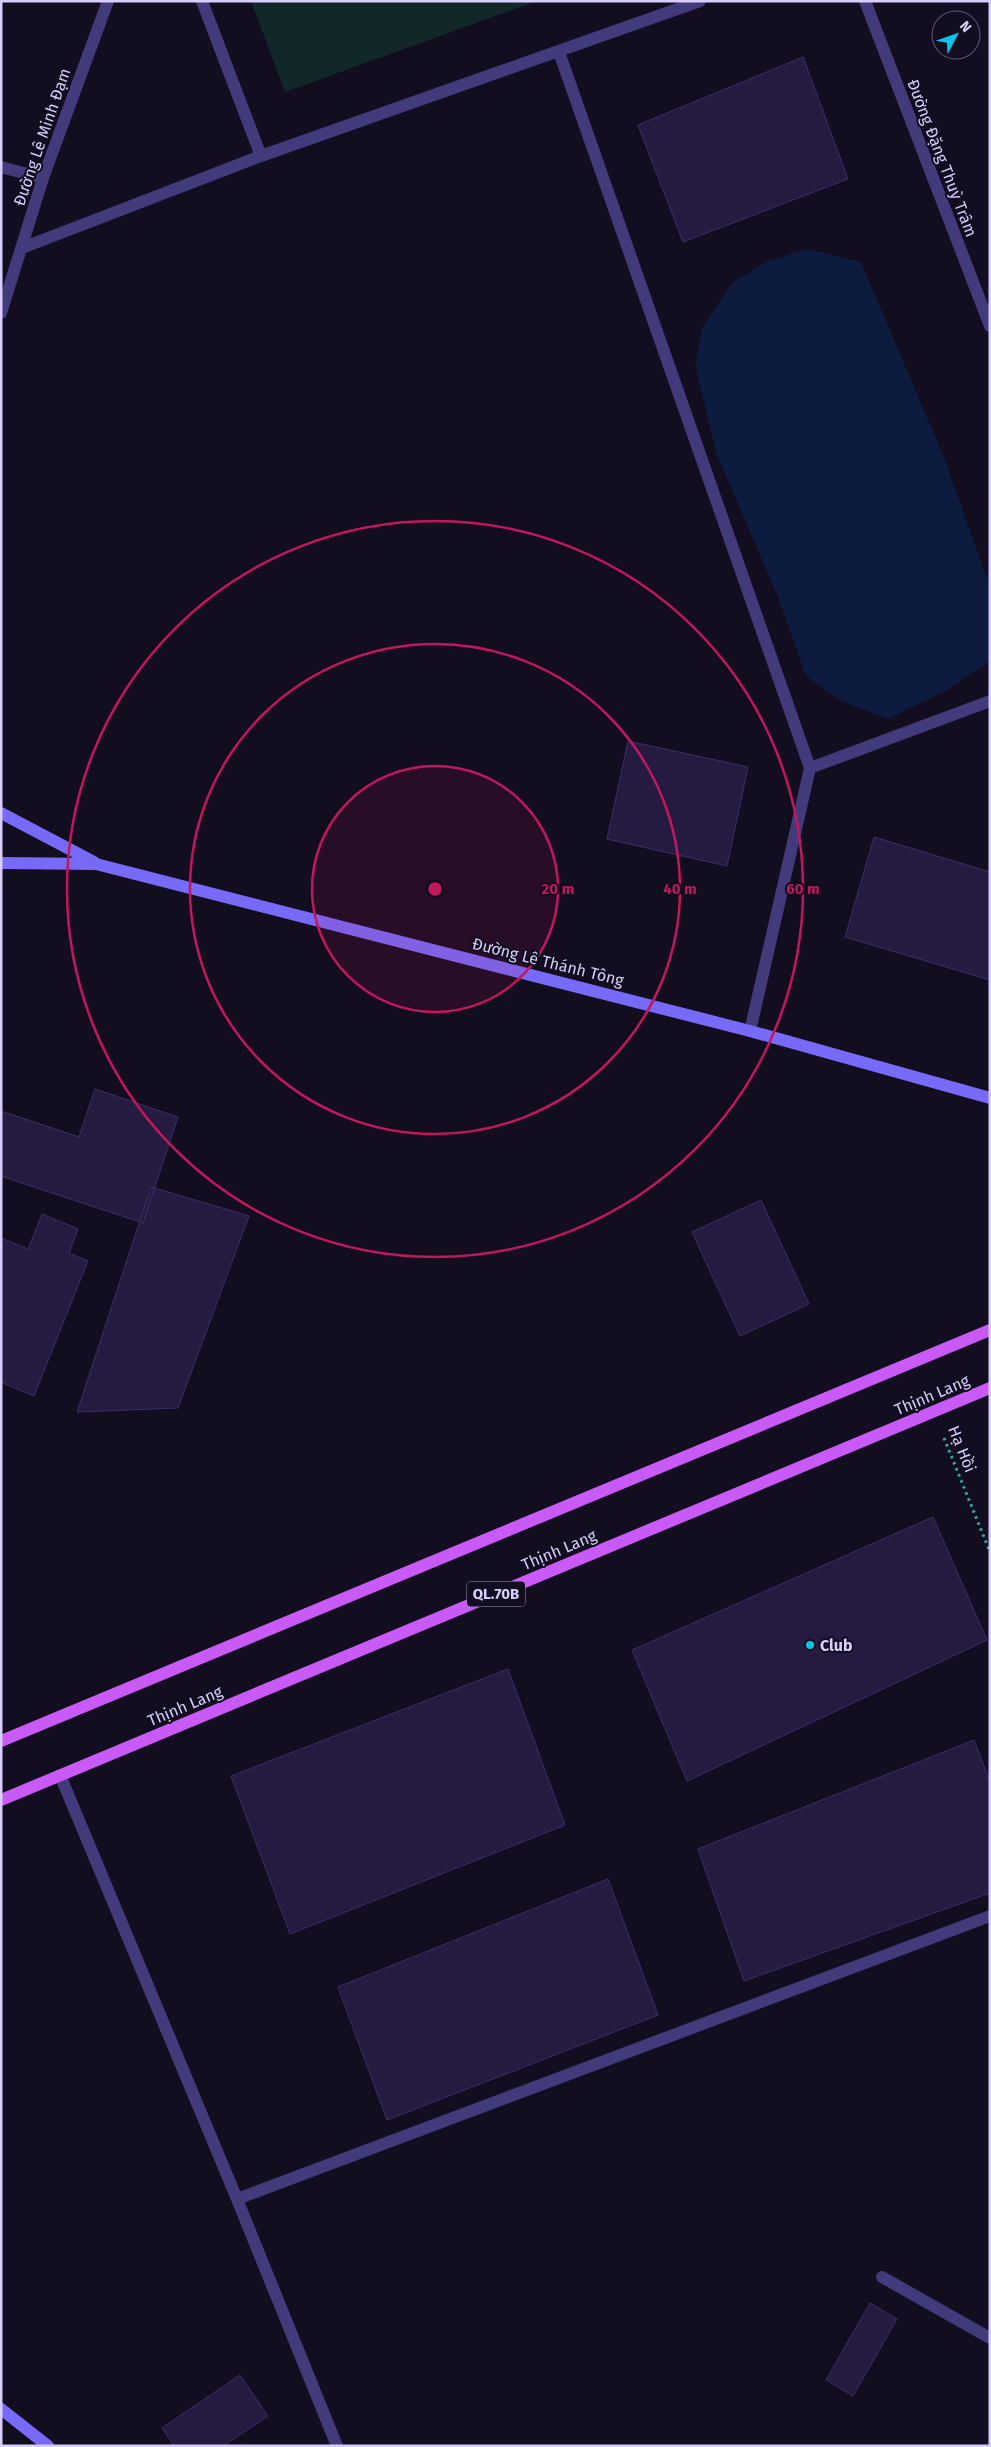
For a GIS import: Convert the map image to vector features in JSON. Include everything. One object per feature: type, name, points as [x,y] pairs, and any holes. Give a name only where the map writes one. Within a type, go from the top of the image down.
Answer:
[{"type":"main road","name":"Đường Lê Thánh Tông","points":[[1,813],[96,864]]},
{"type":"main road","name":"Đường Lê Thánh Tông","points":[[1,863],[96,864],[750,1030],[990,1098]]},
{"type":"main road","points":[[1,1741],[990,1330]]},
{"type":"main road","name":"Thịnh Lang","points":[[1,1800],[990,1388]]},
{"type":"main road","points":[[1,2409],[48,2446]]},
{"type":"street","name":"Đường Lê Minh Đạm","points":[[1,313],[43,178],[108,1]]},
{"type":"street","points":[[202,1],[261,156]]},
{"type":"street","points":[[22,248],[261,156],[700,1]]},
{"type":"street","name":"Đường Đặng Thuỳ Trâm","points":[[865,1],[990,326]]},
{"type":"street","points":[[560,52],[810,768],[750,1030]]},
{"type":"street","points":[[1,167],[43,178]]},
{"type":"street","points":[[810,768],[990,701]]},
{"type":"street","points":[[60,1775],[237,2199],[337,2446]]},
{"type":"street","points":[[237,2199],[989,1918]]},
{"type":"street","points":[[882,2277],[990,2338]]},
{"type":"path","name":"Hạ Hồi","points":[[934,1412],[990,1552]]},
{"type":"green space","points":[[251,1],[537,1],[285,92]]},
{"type":"water","points":[[808,249],[861,262],[943,455],[990,587],[990,661],[947,690],[888,719],[841,701],[806,676],[778,597],[717,455],[695,365],[702,328],[732,283],[768,261]]},
{"type":"building","points":[[803,57],[848,179],[683,242],[638,125]]},
{"type":"building","points":[[628,741],[748,767],[727,866],[607,839]]},
{"type":"building","points":[[874,837],[990,872],[990,980],[845,937]]},
{"type":"building","points":[[95,1089],[178,1117],[143,1223],[1,1176],[1,1111],[79,1137]]},
{"type":"building","points":[[151,1187],[249,1216],[178,1408],[77,1412]]},
{"type":"building","points":[[761,1200],[809,1304],[740,1336],[692,1232]]},
{"type":"building","points":[[42,1214],[78,1229],[69,1253],[88,1261],[34,1396],[1,1382],[1,1238],[28,1249]]},
{"type":"building","name":"Club","points":[[933,1517],[987,1640],[687,1781],[632,1650]]},
{"type":"building","points":[[508,1669],[565,1825],[290,1934],[231,1776]]},
{"type":"building","points":[[974,1740],[990,1782],[990,1893],[744,1981],[698,1849]]},
{"type":"building","points":[[608,1879],[658,2015],[387,2120],[338,1987]]},
{"type":"building","points":[[870,2303],[897,2319],[853,2396],[826,2380]]},
{"type":"building","points":[[240,2375],[268,2416],[223,2446],[174,2446],[162,2428]]},
{"type":"place","name":"Club","points":[[810,1645]]}]
